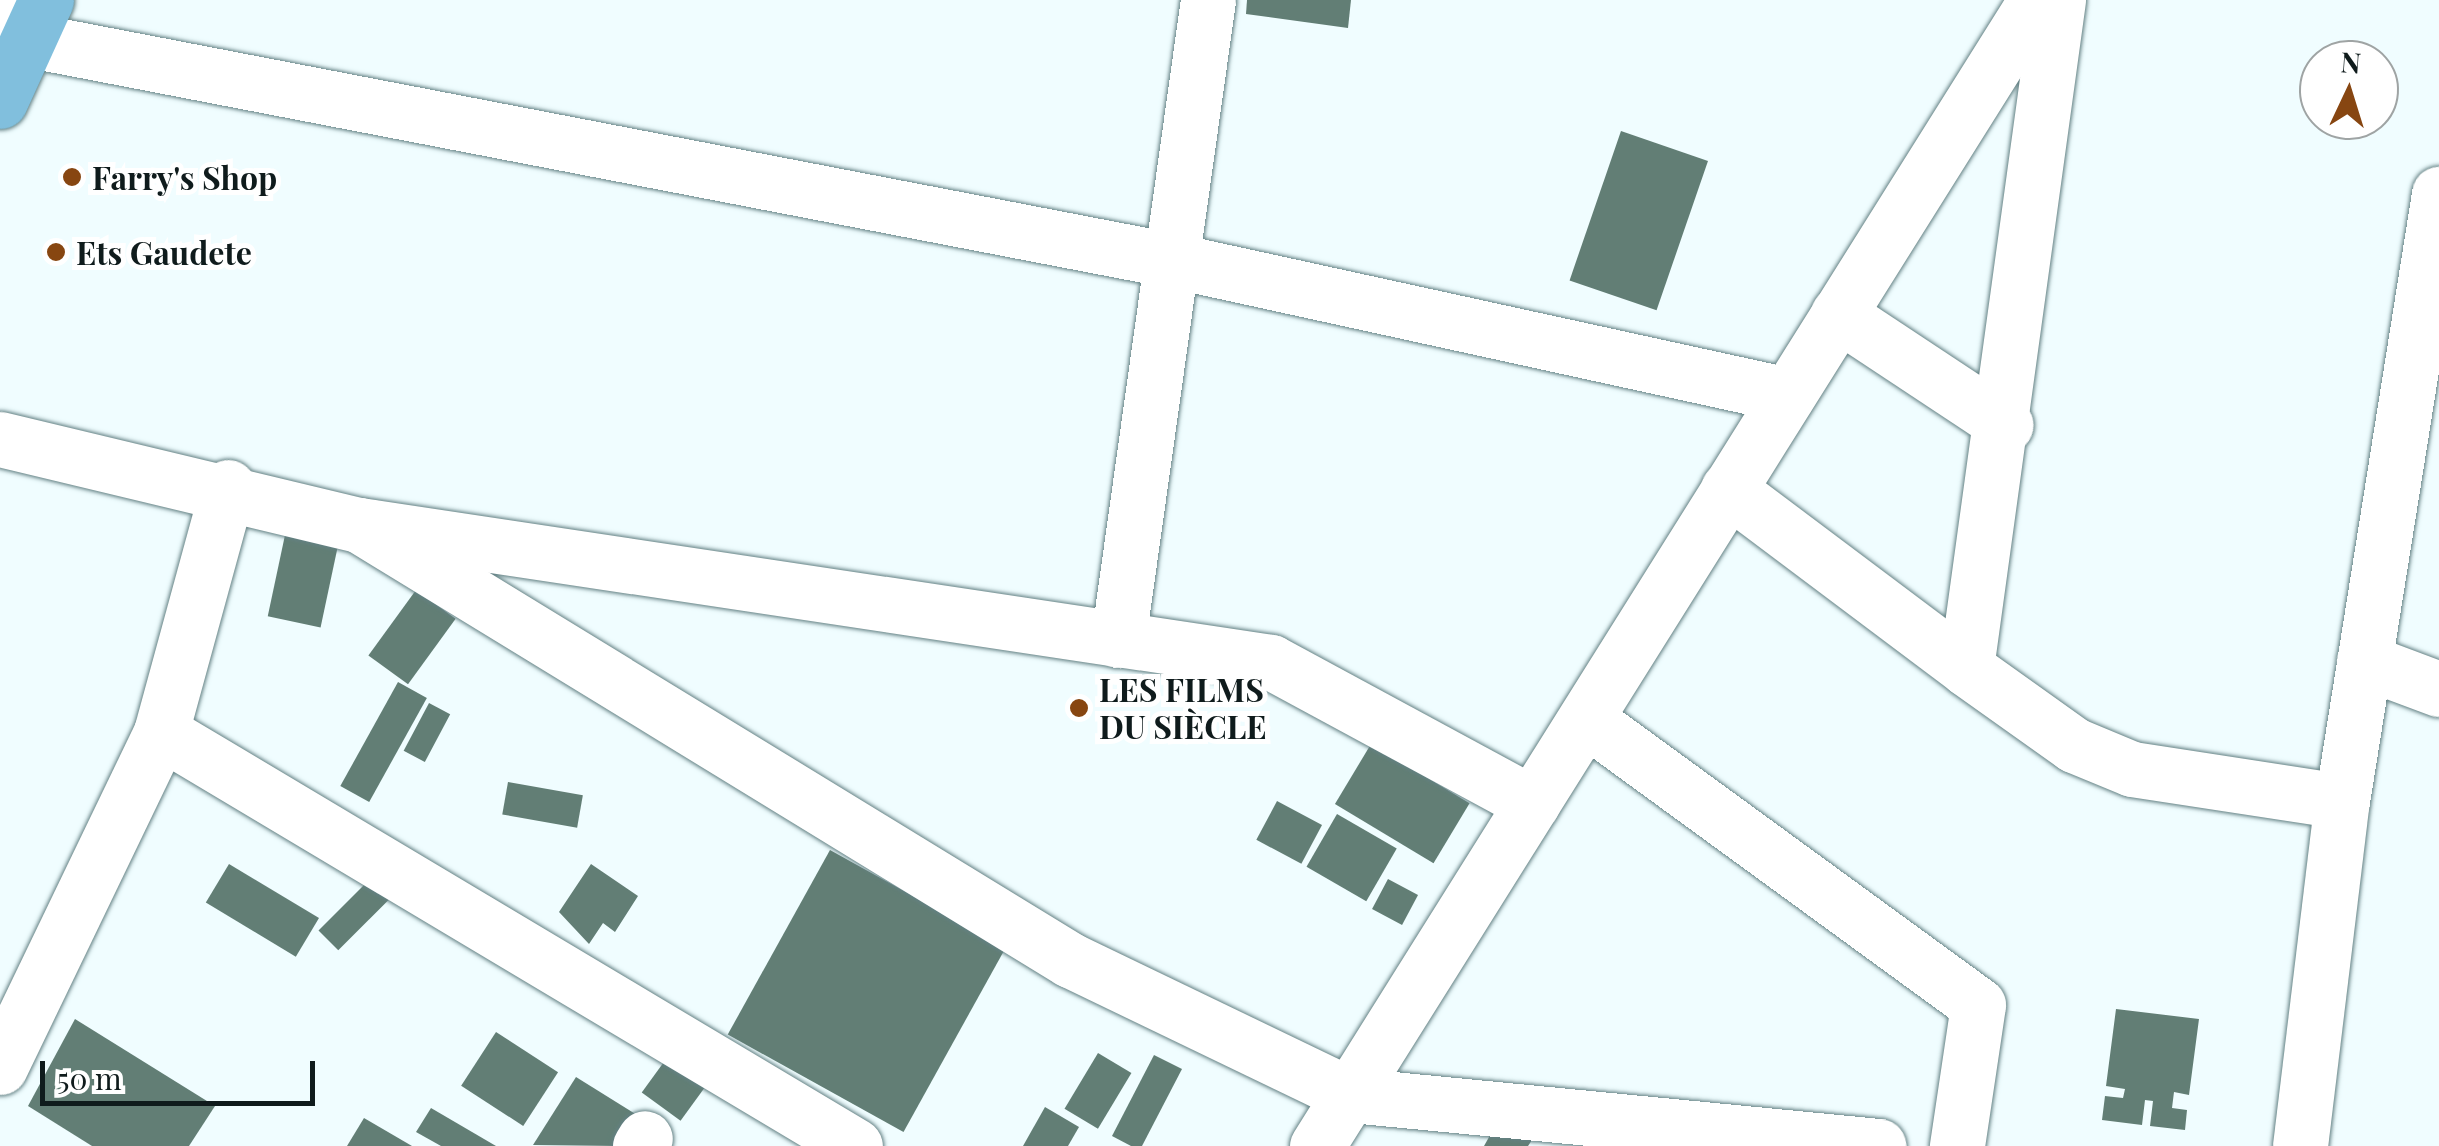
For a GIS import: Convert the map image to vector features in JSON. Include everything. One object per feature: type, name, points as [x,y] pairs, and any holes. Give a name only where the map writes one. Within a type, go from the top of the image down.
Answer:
[{"type":"main road","points":[[0,101],[24,20]]},
{"type":"street","points":[[1118,640],[1176,261],[1208,0]]},
{"type":"street","points":[[1317,1146],[1532,803],[1590,722],[1728,489],[2036,0]]},
{"type":"street","points":[[1966,668],[2006,425],[2058,0]]},
{"type":"street","points":[[24,20],[1176,261],[1788,395]]},
{"type":"street","points":[[2300,1146],[2342,800],[2439,194]]},
{"type":"street","points":[[1838,314],[2006,425]]},
{"type":"street","points":[[0,439],[228,487],[359,526],[1271,662],[1532,803]]},
{"type":"street","points":[[0,1066],[160,732],[228,487]]},
{"type":"street","points":[[1728,489],[2074,745],[2132,770],[2342,800]]},
{"type":"street","points":[[359,526],[1070,960],[1350,1095],[1880,1146]]},
{"type":"street","points":[[2364,661],[2439,689]]},
{"type":"street","points":[[1590,722],[1978,1005],[1956,1146]]},
{"type":"street","points":[[160,732],[855,1146]]},
{"type":"building","points":[[1247,0],[1351,0],[1348,28],[1246,14]]},
{"type":"building","points":[[1621,131],[1708,161],[1657,310],[1570,280]]},
{"type":"building","points":[[285,535],[338,546],[321,627],[268,616]]},
{"type":"building","points":[[416,590],[456,619],[408,684],[368,656]]},
{"type":"building","points":[[398,682],[427,698],[369,802],[340,786]]},
{"type":"building","points":[[429,703],[450,714],[425,762],[404,751]]},
{"type":"building","points":[[1371,744],[1470,803],[1434,863],[1335,804]]},
{"type":"building","points":[[508,782],[583,795],[577,828],[502,814]]},
{"type":"building","points":[[1277,801],[1322,825],[1301,864],[1256,840]]},
{"type":"building","points":[[1337,814],[1397,848],[1366,901],[1306,867]]},
{"type":"building","points":[[830,850],[1006,947],[904,1132],[728,1035]]},
{"type":"building","points":[[229,864],[319,918],[296,957],[206,903]]},
{"type":"building","points":[[591,864],[638,896],[615,932],[603,923],[589,944],[559,912]]},
{"type":"building","points":[[380,869],[400,889],[338,950],[318,931]]},
{"type":"building","points":[[1388,879],[1418,895],[1402,925],[1372,909]]},
{"type":"building","points":[[2116,1009],[2199,1019],[2189,1095],[2174,1092],[2172,1108],[2187,1110],[2185,1130],[2150,1126],[2153,1101],[2145,1100],[2142,1125],[2102,1120],[2105,1096],[2123,1098],[2125,1089],[2106,1086]]},
{"type":"building","points":[[75,1019],[215,1106],[189,1146],[92,1146],[28,1106]]},
{"type":"building","points":[[496,1032],[558,1072],[523,1126],[461,1086]]},
{"type":"building","points":[[677,1044],[716,1072],[681,1121],[642,1093]]},
{"type":"building","points":[[1098,1053],[1131,1073],[1098,1129],[1065,1109]]},
{"type":"building","points":[[1154,1055],[1182,1069],[1142,1146],[1131,1146],[1112,1136]]},
{"type":"building","points":[[576,1077],[637,1115],[618,1146],[533,1145]]},
{"type":"building","points":[[1045,1107],[1079,1127],[1068,1146],[1023,1146]]},
{"type":"building","points":[[431,1108],[496,1146],[441,1146],[416,1132]]},
{"type":"building","points":[[364,1118],[412,1146],[347,1146]]},
{"type":"building","points":[[1498,1121],[1532,1140],[1528,1146],[1484,1146]]},
{"type":"place","name":"Farry's Shop","points":[[72,177]]},
{"type":"place","name":"Ets Gaudete","points":[[56,252]]},
{"type":"place","name":"LES FILMS DU SIÈCLE","points":[[1079,708]]}]
